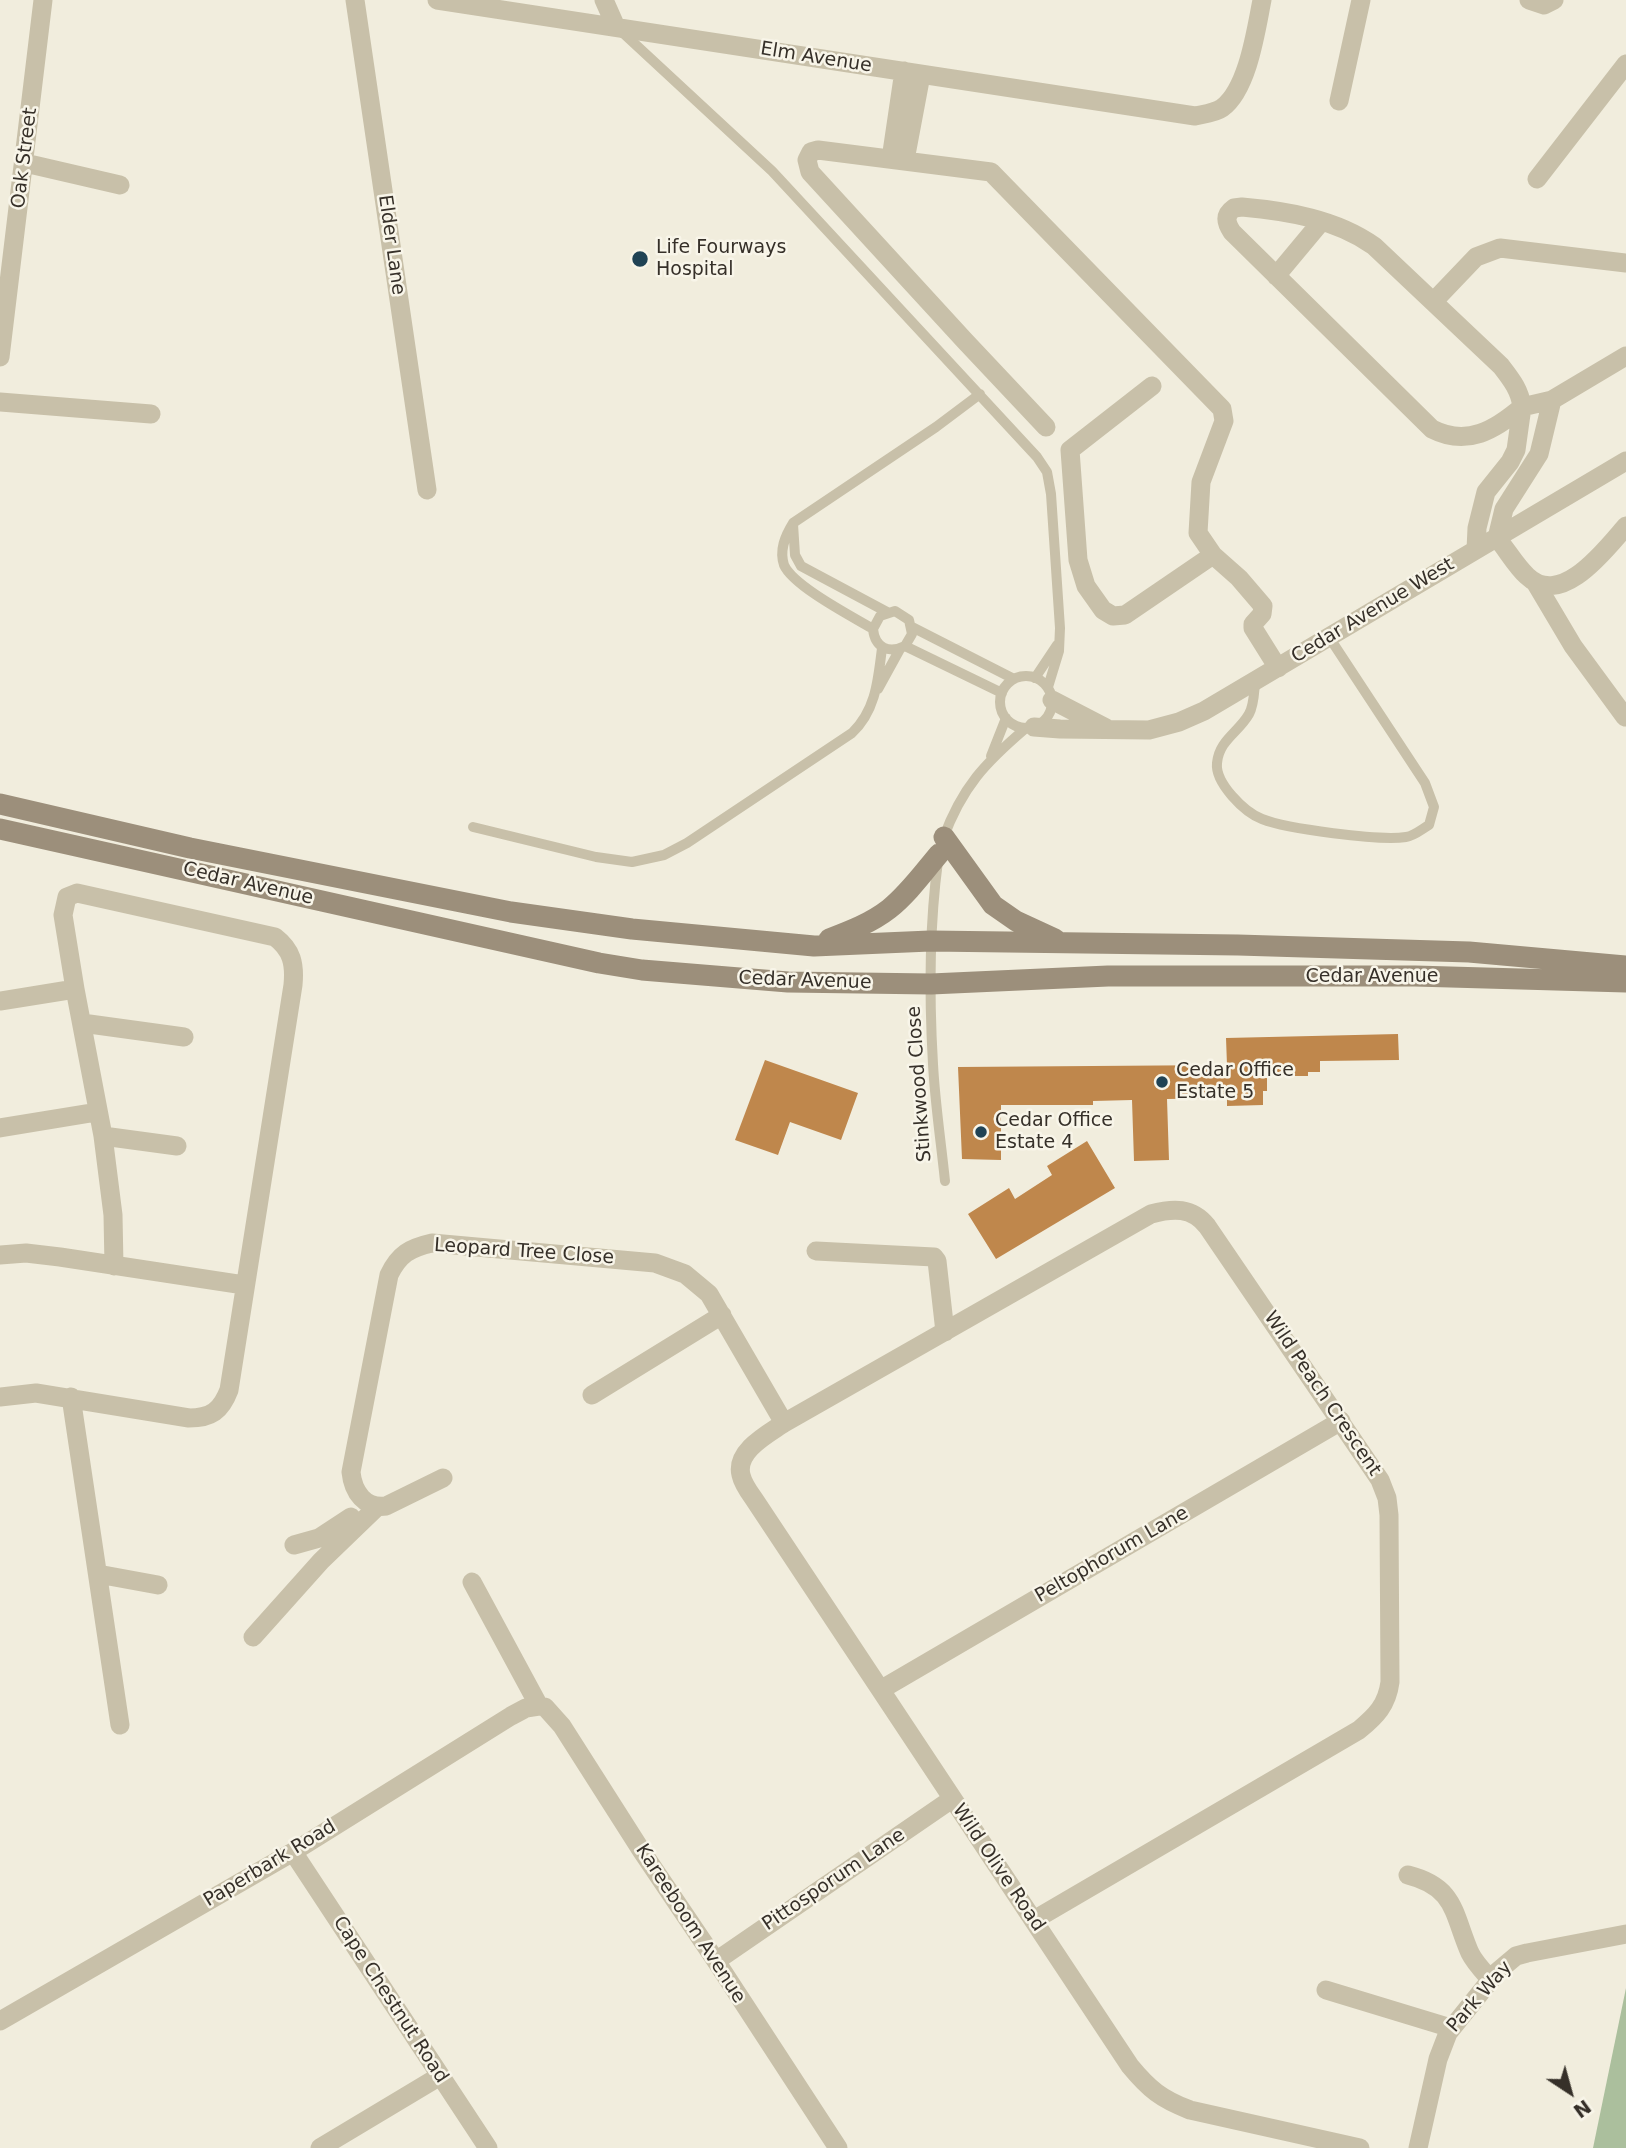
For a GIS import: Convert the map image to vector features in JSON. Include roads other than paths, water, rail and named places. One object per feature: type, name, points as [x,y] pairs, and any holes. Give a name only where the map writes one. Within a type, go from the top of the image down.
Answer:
[{"type":"main road","name":"Cedar Avenue","points":[[0,804],[190,848],[511,912],[632,929],[814,946],[930,941],[1238,945],[1469,952],[1626,967]]},
{"type":"main road","name":"Cedar Avenue","points":[[0,830],[599,963],[737,979],[931,984],[1073,976],[1402,976],[1626,982]]},
{"type":"main road","points":[[814,946],[857,928],[889,909],[904,896],[942,846],[993,905],[1016,921],[1064,943]]},
{"type":"street","name":"Oak Street","points":[[0,357],[43,0]]},
{"type":"street","name":"Elder Lane","points":[[355,0],[427,490]]},
{"type":"street","name":"Elm Avenue","points":[[437,0],[1195,116],[1222,108],[1235,92],[1247,66],[1262,0]]},
{"type":"street","points":[[604,0],[616,27]]},
{"type":"street","points":[[1339,101],[1361,0]]},
{"type":"street","points":[[1529,0],[1544,5],[1554,0]]},
{"type":"street","points":[[1537,179],[1626,64]]},
{"type":"street","points":[[898,160],[912,73]]},
{"type":"street","points":[[1046,427],[810,172],[807,160],[811,152],[818,150],[991,172],[1222,409],[1224,421],[1201,482],[1198,533],[1213,555],[1239,578],[1263,606],[1262,614],[1252,624],[1252,628],[1278,668]]},
{"type":"street","points":[[25,163],[120,185]]},
{"type":"street","points":[[1476,550],[1477,528],[1486,492],[1516,450],[1522,407],[1521,396],[1515,384],[1434,301],[1362,237],[1278,210],[1242,207],[1229,212],[1227,221],[1232,232],[1432,429],[1451,437],[1468,438],[1499,426],[1522,407],[1552,400],[1626,356]]},
{"type":"street","points":[[1276,276],[1321,222]]},
{"type":"street","points":[[1434,301],[1476,257],[1500,248],[1626,263]]},
{"type":"street","points":[[1152,386],[1070,450],[1077,559],[1086,586],[1103,610],[1113,615],[1125,615],[1213,555]]},
{"type":"street","points":[[1552,400],[1539,454],[1504,509],[1497,538],[1527,576],[1544,586],[1567,582],[1599,557],[1626,526]]},
{"type":"street","points":[[0,402],[151,414]]},
{"type":"street","name":"Cedar Avenue West","points":[[1030,728],[1149,730],[1170,725],[1204,711],[1626,461]]},
{"type":"street","points":[[1535,582],[1573,646],[1625,717]]},
{"type":"street","name":"Cedar Avenue West","points":[[1050,694],[1110,730]]},
{"type":"street","points":[[0,1397],[36,1393],[189,1418],[202,1418],[218,1411],[225,1402],[293,985],[294,970],[288,949],[275,937],[84,894],[71,894],[65,902],[64,915],[103,1136],[113,1215],[114,1266]]},
{"type":"street","points":[[0,1001],[75,989]]},
{"type":"street","points":[[82,1023],[184,1037]]},
{"type":"street","points":[[0,1128],[97,1112]]},
{"type":"street","points":[[103,1136],[177,1146]]},
{"type":"street","name":"Wild Peach Crescent","points":[[742,1458],[784,1423],[1151,1214],[1166,1210],[1186,1210],[1201,1218],[1380,1480],[1387,1498],[1389,1515],[1390,1682],[1385,1704],[1359,1730],[1034,1920]]},
{"type":"street","name":"Leopard Tree Close","points":[[373,1506],[357,1492],[351,1472],[386,1287],[396,1262],[405,1252],[432,1243],[655,1263],[685,1274],[709,1294],[784,1423]]},
{"type":"street","points":[[816,1251],[934,1257],[937,1261],[945,1332]]},
{"type":"street","points":[[0,1255],[40,1254],[244,1285]]},
{"type":"street","points":[[592,1395],[722,1315]]},
{"type":"street","points":[[71,1397],[120,1725]]},
{"type":"street","name":"Peltophorum Lane","points":[[882,1689],[1341,1421]]},
{"type":"street","name":"Wild Olive Road","points":[[742,1458],[740,1474],[744,1484],[1130,2066],[1159,2096],[1190,2110],[1360,2148]]},
{"type":"street","points":[[294,1545],[319,1538],[373,1506],[386,1507],[443,1478]]},
{"type":"street","points":[[253,1637],[373,1506]]},
{"type":"street","points":[[98,1574],[158,1585]]},
{"type":"street","name":"Kareeboom Avenue","points":[[472,1582],[539,1706],[545,1707],[562,1726],[838,2148]]},
{"type":"street","name":"Paperbark Road","points":[[0,2021],[293,1852],[511,1716],[526,1708],[539,1706]]},
{"type":"street","name":"Pittosporum Lane","points":[[716,1961],[952,1799]]},
{"type":"street","name":"Cape Chestnut Road","points":[[293,1852],[488,2148]]},
{"type":"street","points":[[1408,1875],[1437,1886],[1451,1901],[1471,1954],[1490,1980]]},
{"type":"street","name":"Park Way","points":[[1418,2148],[1438,2059],[1451,2028],[1490,1980],[1506,1964],[1527,1953],[1626,1934]]},
{"type":"street","points":[[1326,1990],[1451,2028]]},
{"type":"street","points":[[320,2148],[440,2076]]},
{"type":"lane","points":[[616,27],[772,171],[980,394],[1037,457],[1046,472],[1051,494],[1060,638],[1048,717],[989,759]]},
{"type":"lane","points":[[873,629],[800,583],[783,562],[783,543],[793,523],[936,427],[980,394]]},
{"type":"lane","points":[[793,523],[795,555],[801,566],[887,612],[903,614],[912,627],[1014,679]]},
{"type":"lane","points":[[887,612],[875,622],[873,629],[877,643],[882,648],[903,648],[1002,693]]},
{"type":"lane","points":[[473,827],[596,857],[632,862],[664,855],[709,829],[852,733],[868,713],[876,692],[910,641],[912,627]]},
{"type":"lane","points":[[1255,683],[1248,715],[1222,746],[1216,764],[1225,787],[1244,808],[1261,819],[1290,826],[1373,837],[1408,837],[1429,825],[1434,807],[1425,783],[1329,637]]},
{"type":"lane","points":[[931,984],[931,916],[942,846],[962,798],[989,759],[1006,718],[1000,702],[1002,693],[1014,679],[1028,676],[1035,678],[1060,638]]},
{"type":"lane","points":[[876,692],[882,648]]},
{"type":"lane","name":"Cedar Avenue West","points":[[1035,678],[1050,694]]},
{"type":"lane","name":"Cedar Avenue West","points":[[1006,718],[1011,723],[1030,728]]},
{"type":"lane","name":"Stinkwood Close","points":[[931,984],[933,1065],[945,1181]]},
{"type":"place","name":"Life Fourways Hospital","points":[[640,259]]},
{"type":"place","name":"Cedar Office Estate 5","points":[[1162,1082]]},
{"type":"place","name":"Cedar Office Estate 4","points":[[981,1132]]}]
